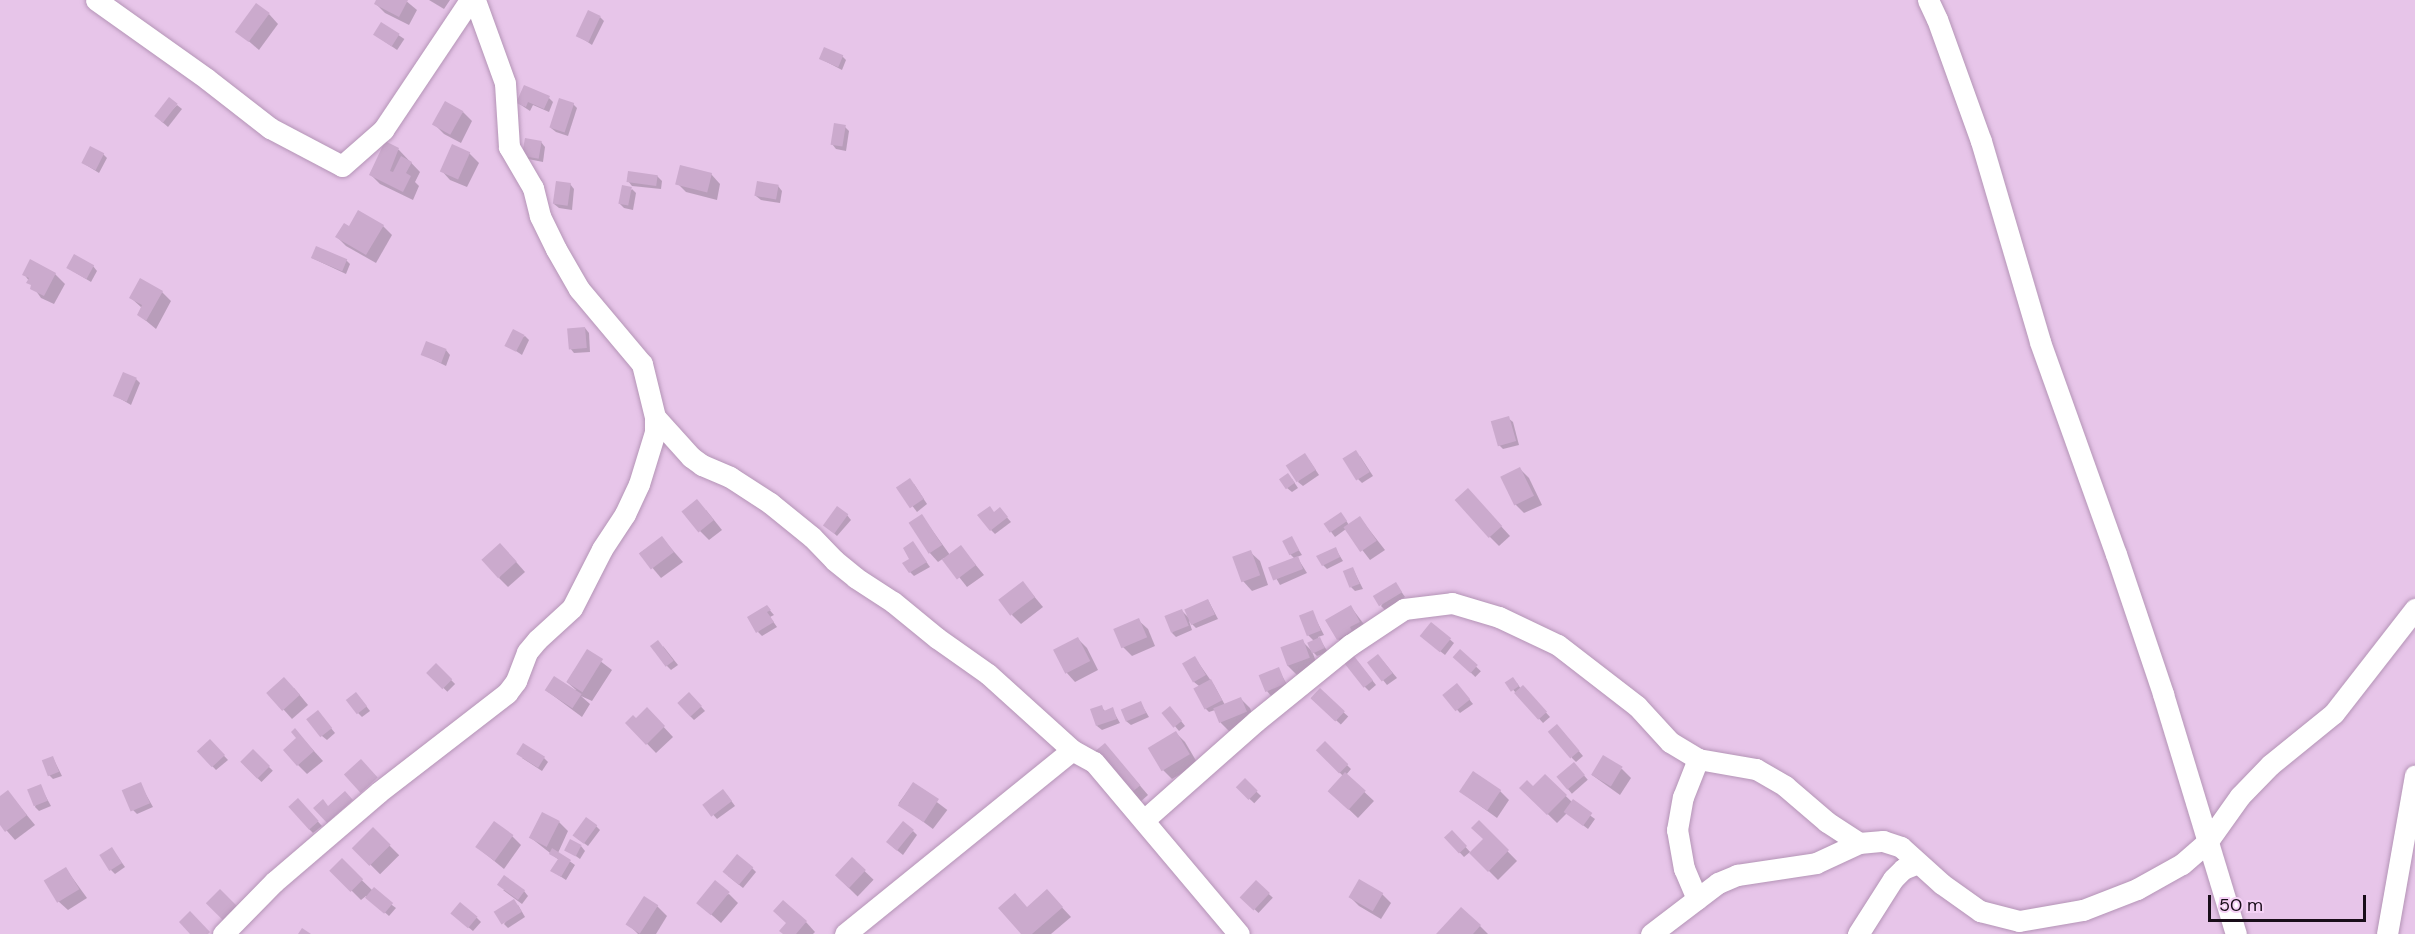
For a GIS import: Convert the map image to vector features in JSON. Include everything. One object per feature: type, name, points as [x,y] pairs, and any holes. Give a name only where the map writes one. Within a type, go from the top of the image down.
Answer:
[{"type":"street","points":[[96,0],[270,128],[342,166],[383,130],[470,0]]},
{"type":"street","points":[[223,934],[274,882],[379,792],[507,693],[516,681],[527,652],[572,608],[596,559],[625,514],[655,432],[655,417],[642,364],[579,289],[556,249],[540,216],[532,188],[509,147],[505,82],[475,0]]},
{"type":"street","points":[[1928,0],[1938,19],[1981,141],[2040,342],[2116,554],[2236,934]]},
{"type":"street","points":[[655,417],[691,457],[702,465],[730,477],[770,503],[812,537],[834,560],[856,578],[893,602],[937,638],[988,674],[1072,750],[1094,762],[1239,934]]},
{"type":"street","points":[[1144,820],[1256,721],[1350,645],[1404,609],[1452,603],[1499,617],[1558,645],[1637,706],[1670,742],[1698,759],[1756,769],[1785,786],[1827,822],[1859,843]]},
{"type":"street","points":[[1651,934],[1718,883],[1737,875],[1816,863],[1859,843],[1883,841],[1901,847],[1918,864],[1980,911],[2019,921],[2083,910],[2137,889],[2182,864],[2208,840],[2240,796],[2255,780],[2334,713],[2415,609]]},
{"type":"street","points":[[845,934],[1072,750]]},
{"type":"street","points":[[1697,899],[1684,869],[1677,830],[1683,797],[1698,759]]},
{"type":"street","points":[[2387,934],[2415,775]]},
{"type":"street","points":[[1858,934],[1893,879],[1903,869],[1918,864]]},
{"type":"building","points":[[376,0],[408,0],[399,17],[374,4]]},
{"type":"building","points":[[256,3],[270,13],[249,42],[235,32]]},
{"type":"building","points":[[588,10],[601,16],[588,42],[576,36]]},
{"type":"building","points":[[381,22],[400,34],[392,46],[373,35]]},
{"type":"building","points":[[824,47],[843,55],[838,67],[819,59]]},
{"type":"building","points":[[524,85],[550,96],[544,109],[528,102],[526,107],[516,103]]},
{"type":"building","points":[[169,97],[178,104],[163,123],[154,116]]},
{"type":"building","points":[[559,98],[574,103],[565,132],[549,127]]},
{"type":"building","points":[[445,101],[463,111],[450,135],[432,125]]},
{"type":"building","points":[[834,123],[846,125],[842,147],[831,145]]},
{"type":"building","points":[[525,138],[542,141],[539,159],[522,156]]},
{"type":"building","points":[[385,141],[399,148],[390,171],[393,172],[401,156],[412,162],[406,173],[411,176],[403,192],[369,175]]},
{"type":"building","points":[[452,144],[470,152],[458,180],[440,171]]},
{"type":"building","points":[[90,146],[104,153],[96,170],[81,163]]},
{"type":"building","points":[[680,165],[712,173],[707,192],[675,184]]},
{"type":"building","points":[[628,171],[658,175],[656,186],[626,182]]},
{"type":"building","points":[[556,181],[571,183],[568,206],[553,204]]},
{"type":"building","points":[[757,181],[779,185],[776,200],[754,196]]},
{"type":"building","points":[[622,185],[632,187],[628,206],[618,204]]},
{"type":"building","points":[[358,210],[384,225],[366,255],[335,237],[344,223],[349,226]]},
{"type":"building","points":[[316,246],[347,259],[342,271],[311,258]]},
{"type":"building","points":[[74,254],[94,265],[86,279],[66,268]]},
{"type":"building","points":[[30,259],[56,273],[44,296],[30,289],[31,285],[26,283],[29,278],[22,275]]},
{"type":"building","points":[[140,278],[163,291],[146,321],[137,315],[142,305],[129,298]]},
{"type":"building","points":[[585,327],[587,348],[569,349],[567,329]]},
{"type":"building","points":[[513,329],[525,335],[516,352],[504,346]]},
{"type":"building","points":[[426,341],[447,349],[441,363],[421,355]]},
{"type":"building","points":[[123,372],[137,378],[127,402],[113,396]]},
{"type":"building","points":[[1509,416],[1516,441],[1498,446],[1491,421]]},
{"type":"building","points":[[1356,450],[1370,472],[1356,481],[1342,458]]},
{"type":"building","points":[[1305,453],[1316,470],[1297,482],[1286,466]]},
{"type":"building","points":[[1520,467],[1534,496],[1514,505],[1500,477]]},
{"type":"building","points":[[1288,473],[1295,483],[1286,489],[1279,479]]},
{"type":"building","points":[[910,478],[924,499],[910,508],[896,488]]},
{"type":"building","points":[[1468,488],[1502,526],[1489,538],[1455,500]]},
{"type":"building","points":[[697,499],[714,520],[698,533],[681,512]]},
{"type":"building","points":[[837,506],[848,514],[834,534],[823,525]]},
{"type":"building","points":[[990,506],[994,512],[1000,507],[1008,517],[990,531],[977,515]]},
{"type":"building","points":[[1341,512],[1347,521],[1330,533],[1324,524]]},
{"type":"building","points":[[922,514],[942,545],[929,554],[909,523]]},
{"type":"building","points":[[1360,516],[1377,541],[1360,552],[1343,527]]},
{"type":"building","points":[[662,536],[674,552],[651,569],[639,553]]},
{"type":"building","points":[[1292,536],[1299,550],[1289,555],[1282,541]]},
{"type":"building","points":[[913,541],[927,562],[909,573],[902,563],[909,559],[903,548]]},
{"type":"building","points":[[500,543],[517,562],[498,578],[481,560]]},
{"type":"building","points":[[961,545],[976,565],[957,579],[942,559]]},
{"type":"building","points":[[1336,547],[1340,557],[1322,566],[1316,556]]},
{"type":"building","points":[[1251,550],[1260,575],[1241,582],[1232,557]]},
{"type":"building","points":[[1298,556],[1303,569],[1273,581],[1268,567]]},
{"type":"building","points":[[1353,567],[1360,584],[1350,588],[1343,571]]},
{"type":"building","points":[[1023,581],[1035,597],[1010,616],[998,600]]},
{"type":"building","points":[[1396,582],[1402,592],[1379,606],[1373,596]]},
{"type":"building","points":[[1208,599],[1215,615],[1191,625],[1184,610]]},
{"type":"building","points":[[767,605],[771,610],[767,612],[774,622],[756,633],[747,617]]},
{"type":"building","points":[[1351,605],[1360,622],[1350,627],[1352,631],[1337,640],[1325,620]]},
{"type":"building","points":[[1182,609],[1189,626],[1171,633],[1164,616]]},
{"type":"building","points":[[1313,610],[1321,631],[1307,636],[1299,615]]},
{"type":"building","points":[[1139,618],[1147,637],[1121,648],[1113,629]]},
{"type":"building","points":[[1431,622],[1451,638],[1440,652],[1420,636]]},
{"type":"building","points":[[1078,637],[1090,661],[1065,674],[1053,650]]},
{"type":"building","points":[[1320,637],[1325,648],[1312,654],[1307,643]]},
{"type":"building","points":[[1303,639],[1310,658],[1287,666],[1280,647]]},
{"type":"building","points":[[658,640],[674,661],[666,667],[650,646]]},
{"type":"building","points":[[587,649],[603,659],[582,692],[566,682]]},
{"type":"building","points":[[1460,649],[1478,665],[1470,673],[1453,657]]},
{"type":"building","points":[[1378,654],[1393,673],[1382,682],[1367,663]]},
{"type":"building","points":[[1195,656],[1206,675],[1193,683],[1182,664]]},
{"type":"building","points":[[1354,656],[1373,680],[1364,688],[1345,663]]},
{"type":"building","points":[[436,663],[452,679],[442,689],[426,673]]},
{"type":"building","points":[[1279,667],[1286,684],[1265,692],[1259,675]]},
{"type":"building","points":[[554,676],[582,694],[572,708],[545,690]]},
{"type":"building","points":[[284,677],[300,695],[282,711],[266,693]]},
{"type":"building","points":[[1513,677],[1519,686],[1511,692],[1505,683]]},
{"type":"building","points":[[1211,679],[1222,700],[1205,710],[1193,688]]},
{"type":"building","points":[[1457,683],[1470,699],[1455,711],[1442,695]]},
{"type":"building","points":[[1523,685],[1547,712],[1538,720],[1514,693]]},
{"type":"building","points":[[1320,688],[1345,711],[1335,721],[1310,698]]},
{"type":"building","points":[[356,692],[367,706],[357,714],[346,700]]},
{"type":"building","points":[[689,692],[702,706],[690,717],[677,703]]},
{"type":"building","points":[[1241,697],[1247,712],[1219,723],[1213,708]]},
{"type":"building","points":[[1141,701],[1146,713],[1126,722],[1121,710]]},
{"type":"building","points":[[1102,705],[1104,711],[1113,707],[1117,719],[1096,726],[1090,709]]},
{"type":"building","points":[[1170,706],[1182,721],[1173,728],[1161,713]]},
{"type":"building","points":[[647,707],[665,726],[646,745],[625,723],[633,715],[636,718]]},
{"type":"building","points":[[318,710],[332,728],[320,737],[306,719]]},
{"type":"building","points":[[1557,724],[1579,751],[1570,759],[1548,732]]},
{"type":"building","points":[[295,728],[314,751],[297,766],[283,750],[296,738],[291,732]]},
{"type":"building","points":[[1176,731],[1190,754],[1162,771],[1148,748]]},
{"type":"building","points":[[210,739],[225,755],[212,767],[197,751]]},
{"type":"building","points":[[1325,741],[1348,764],[1339,774],[1316,750]]},
{"type":"building","points":[[523,743],[545,757],[538,768],[516,754]]},
{"type":"building","points":[[1105,743],[1140,785],[1128,795],[1093,753]]},
{"type":"building","points":[[253,749],[270,766],[257,779],[240,762]]},
{"type":"building","points":[[1603,755],[1623,767],[1611,787],[1591,775]]},
{"type":"building","points":[[53,756],[59,772],[48,776],[42,760]]},
{"type":"building","points":[[361,759],[378,778],[361,793],[344,774]]},
{"type":"building","points":[[1574,762],[1585,775],[1567,790],[1556,777]]},
{"type":"building","points":[[1473,771],[1501,790],[1487,811],[1459,792]]},
{"type":"building","points":[[1345,772],[1366,791],[1348,810],[1328,791]]},
{"type":"building","points":[[1545,774],[1567,795],[1547,815],[1519,788],[1527,780],[1533,786]]},
{"type":"building","points":[[1245,778],[1258,791],[1249,800],[1236,787]]},
{"type":"building","points":[[141,782],[150,803],[131,811],[122,790]]},
{"type":"building","points":[[913,782],[939,799],[924,822],[898,805]]},
{"type":"building","points":[[41,784],[48,801],[34,806],[27,790]]},
{"type":"building","points":[[723,789],[732,801],[711,817],[702,805]]},
{"type":"building","points":[[8,790],[27,815],[5,832],[0,825],[0,796]]},
{"type":"building","points":[[345,791],[353,800],[327,823],[313,808],[323,799],[328,806]]},
{"type":"building","points":[[298,798],[319,821],[309,830],[288,807]]},
{"type":"building","points":[[1573,799],[1592,813],[1583,826],[1564,812]]},
{"type":"building","points":[[542,812],[560,821],[547,847],[529,838]]},
{"type":"building","points":[[586,817],[597,825],[584,844],[572,836]]},
{"type":"building","points":[[1479,820],[1509,850],[1488,872],[1469,853],[1483,839],[1471,828]]},
{"type":"building","points":[[494,821],[513,835],[495,861],[475,847]]},
{"type":"building","points":[[903,821],[914,830],[897,851],[886,842]]},
{"type":"building","points":[[373,827],[391,845],[369,866],[352,848]]},
{"type":"building","points":[[1452,830],[1467,846],[1459,854],[1444,838]]},
{"type":"building","points":[[570,839],[582,845],[576,856],[564,851]]},
{"type":"building","points":[[112,847],[122,863],[109,871],[99,855]]},
{"type":"building","points":[[552,848],[571,860],[561,877],[550,871],[558,859],[549,854]]},
{"type":"building","points":[[737,854],[753,867],[739,885],[723,872]]},
{"type":"building","points":[[852,857],[866,870],[849,888],[835,875]]},
{"type":"building","points":[[342,858],[363,879],[350,892],[329,871]]},
{"type":"building","points":[[66,867],[79,889],[57,903],[44,880]]},
{"type":"building","points":[[504,875],[525,890],[518,900],[497,885]]},
{"type":"building","points":[[1359,879],[1383,893],[1373,911],[1348,897]]},
{"type":"building","points":[[715,880],[730,892],[711,915],[696,903]]},
{"type":"building","points":[[1256,880],[1270,893],[1254,911],[1240,898]]},
{"type":"building","points":[[374,887],[393,903],[384,914],[365,898]]},
{"type":"building","points":[[220,889],[238,907],[224,921],[206,903]]},
{"type":"building","points":[[1047,889],[1063,907],[1032,934],[1021,934],[998,908],[1015,893],[1027,907]]},
{"type":"building","points":[[644,896],[658,905],[640,934],[625,925]]},
{"type":"building","points":[[514,899],[522,912],[502,924],[494,912]]},
{"type":"building","points":[[783,900],[807,921],[796,934],[783,934],[779,931],[786,923],[773,911]]},
{"type":"building","points":[[460,902],[478,917],[468,928],[450,913]]},
{"type":"building","points":[[1461,907],[1481,925],[1473,934],[1436,934]]},
{"type":"building","points":[[190,911],[210,932],[208,934],[190,934],[179,922]]},
{"type":"building","points":[[302,928],[311,934],[298,934]]}]
